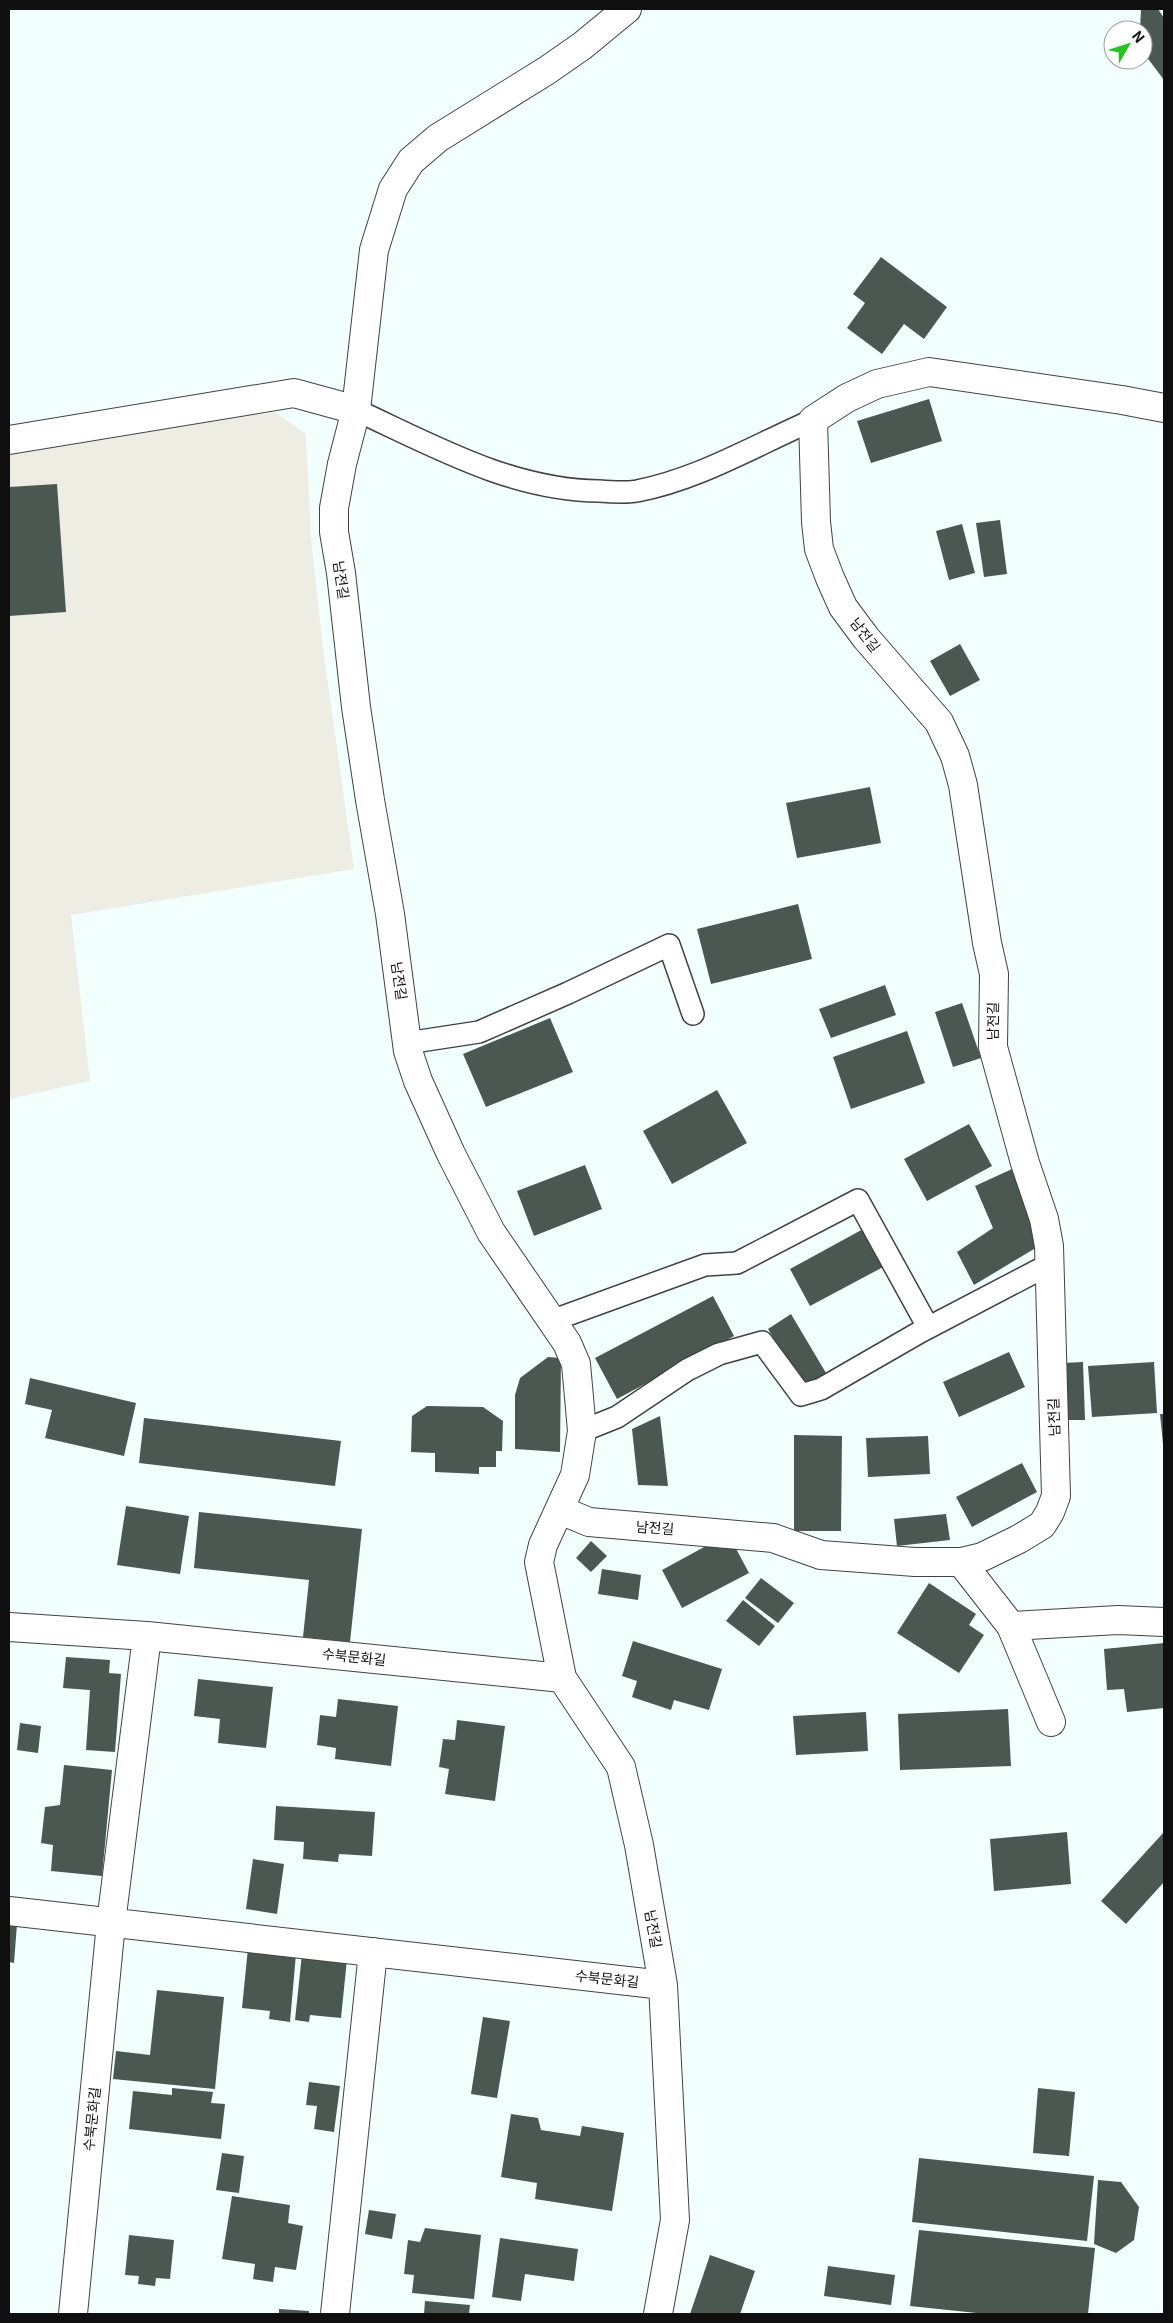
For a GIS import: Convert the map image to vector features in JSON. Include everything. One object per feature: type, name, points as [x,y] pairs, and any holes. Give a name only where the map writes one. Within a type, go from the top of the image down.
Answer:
[{"type":"street","name":"남전길","points":[[627,9],[582,46],[546,71],[438,138],[411,161],[393,189],[374,250],[356,410],[342,464],[334,508],[334,532],[341,573],[359,726],[390,914],[407,1043],[418,1081],[451,1154],[491,1232],[566,1343],[576,1364],[582,1431],[575,1475],[543,1545],[539,1562],[562,1678],[621,1767],[639,1845],[663,1986],[675,2220],[658,2314]]},
{"type":"street","points":[[813,420],[847,398],[877,384],[929,372],[1122,400],[1164,408]]},
{"type":"street","points":[[9,440],[294,393],[356,410]]},
{"type":"street","name":"남전길","points":[[560,1510],[589,1522],[773,1538],[821,1555],[915,1562],[961,1562],[982,1557],[1019,1539],[1042,1525],[1050,1512],[1056,1496],[1050,1264],[1044,1219],[1025,1163],[993,1047],[994,974],[987,943],[963,785],[955,756],[939,722],[866,638],[843,607],[830,578],[819,549],[816,522],[813,420]]},
{"type":"street","points":[[961,1562],[1011,1626],[1051,1722]]},
{"type":"street","points":[[1011,1626],[1118,1620],[1164,1622]]},
{"type":"street","name":"수북문화길","points":[[9,1627],[147,1636],[562,1678]]},
{"type":"street","name":"수북문화길","points":[[73,2314],[111,1923],[147,1636]]},
{"type":"street","name":"수북문화길","points":[[9,1912],[663,1986]]},
{"type":"street","points":[[335,2314],[373,1952]]},
{"type":"lane","points":[[356,410],[453,456],[500,474],[577,491],[636,491],[669,483],[813,420]]},
{"type":"lane","points":[[407,1043],[479,1032],[568,993],[669,944],[693,1014]]},
{"type":"lane","points":[[551,1321],[705,1265],[737,1262],[858,1200],[928,1327]]},
{"type":"lane","points":[[582,1431],[617,1418],[687,1370],[719,1354],[762,1342],[801,1394],[821,1389],[928,1327],[1050,1264]]},
{"type":"shaded area","points":[[275,412],[306,434],[311,538],[323,649],[354,869],[71,915],[90,1081],[9,1099],[9,452]]},
{"type":"building","points":[[1141,9],[1158,9],[1164,18],[1164,80],[1153,65],[1153,20],[1140,20]]},
{"type":"building","points":[[881,257],[947,307],[924,339],[904,324],[882,354],[847,328],[865,303],[853,294]]},
{"type":"building","points":[[929,399],[942,441],[871,463],[857,421]]},
{"type":"building","points":[[57,484],[66,612],[9,616],[9,487]]},
{"type":"building","points":[[1000,520],[1007,574],[984,577],[976,523]]},
{"type":"building","points":[[962,524],[975,573],[949,580],[936,531]]},
{"type":"building","points":[[960,644],[980,680],[950,696],[930,661]]},
{"type":"building","points":[[870,787],[881,843],[797,858],[786,803]]},
{"type":"building","points":[[798,904],[812,959],[711,984],[697,929]]},
{"type":"building","points":[[885,985],[896,1015],[831,1038],[819,1009]]},
{"type":"building","points":[[962,1003],[981,1058],[953,1067],[935,1012]]},
{"type":"building","points":[[550,1018],[573,1072],[486,1107],[463,1054]]},
{"type":"building","points":[[907,1031],[925,1083],[851,1109],[833,1057]]},
{"type":"building","points":[[717,1090],[747,1143],[672,1184],[643,1131]]},
{"type":"building","points":[[969,1124],[992,1166],[927,1201],[904,1159]]},
{"type":"building","points":[[585,1165],[602,1209],[534,1236],[517,1191]]},
{"type":"building","points":[[1012,1169],[1039,1246],[974,1285],[957,1252],[993,1228],[975,1186]]},
{"type":"building","points":[[865,1228],[885,1266],[810,1306],[790,1269]]},
{"type":"building","points":[[713,1296],[734,1336],[617,1399],[595,1358]]},
{"type":"building","points":[[791,1314],[826,1373],[803,1387],[768,1329]]},
{"type":"building","points":[[1009,1352],[1025,1387],[959,1417],[943,1382]]},
{"type":"building","points":[[548,1357],[561,1358],[560,1452],[515,1449],[515,1395],[520,1378]]},
{"type":"building","points":[[1083,1362],[1085,1420],[1065,1420],[1063,1363]]},
{"type":"building","points":[[1154,1362],[1157,1413],[1092,1417],[1088,1366]]},
{"type":"building","points":[[30,1378],[136,1403],[124,1456],[45,1438],[52,1410],[25,1404]]},
{"type":"building","points":[[427,1406],[483,1407],[503,1421],[502,1451],[496,1451],[496,1467],[479,1467],[479,1474],[435,1472],[435,1453],[411,1452],[412,1416]]},
{"type":"building","points":[[1160,1414],[1164,1414],[1164,1444],[1163,1444]]},
{"type":"building","points":[[660,1416],[668,1486],[638,1485],[632,1429]]},
{"type":"building","points":[[144,1418],[341,1441],[335,1486],[139,1463]]},
{"type":"building","points":[[794,1435],[842,1436],[841,1531],[794,1531]]},
{"type":"building","points":[[928,1436],[930,1474],[868,1477],[866,1438]]},
{"type":"building","points":[[1022,1463],[1037,1492],[972,1527],[956,1497]]},
{"type":"building","points":[[126,1506],[189,1516],[180,1574],[117,1565]]},
{"type":"building","points":[[199,1512],[362,1529],[350,1642],[303,1637],[309,1580],[194,1568]]},
{"type":"building","points":[[946,1514],[950,1540],[897,1546],[894,1519]]},
{"type":"building","points":[[717,1540],[733,1543],[749,1573],[682,1608],[662,1570]]},
{"type":"building","points":[[591,1541],[607,1556],[591,1572],[576,1558]]},
{"type":"building","points":[[602,1569],[641,1575],[638,1600],[598,1594]]},
{"type":"building","points":[[761,1578],[794,1603],[778,1623],[745,1598]]},
{"type":"building","points":[[929,1583],[976,1614],[969,1625],[984,1635],[959,1673],[897,1633]]},
{"type":"building","points":[[743,1600],[775,1626],[759,1646],[726,1621]]},
{"type":"building","points":[[633,1641],[722,1669],[709,1710],[674,1700],[671,1710],[632,1697],[637,1681],[622,1676]]},
{"type":"building","points":[[1164,1643],[1164,1708],[1127,1712],[1124,1689],[1107,1690],[1104,1649]]},
{"type":"building","points":[[66,1657],[110,1660],[109,1673],[121,1674],[115,1752],[86,1750],[90,1690],[63,1688]]},
{"type":"building","points":[[198,1679],[273,1687],[266,1748],[218,1743],[220,1719],[194,1716]]},
{"type":"building","points":[[338,1699],[398,1706],[391,1766],[335,1759],[336,1748],[317,1745],[320,1715],[336,1717]]},
{"type":"building","points":[[1008,1709],[1011,1766],[900,1770],[898,1714]]},
{"type":"building","points":[[866,1712],[868,1751],[796,1755],[793,1716]]},
{"type":"building","points":[[457,1720],[505,1726],[495,1801],[445,1794],[449,1769],[439,1767],[443,1739],[455,1740]]},
{"type":"building","points":[[20,1723],[41,1726],[38,1753],[17,1750]]},
{"type":"building","points":[[64,1765],[112,1770],[102,1876],[51,1871],[53,1845],[41,1843],[45,1807],[60,1805]]},
{"type":"building","points":[[276,1806],[375,1812],[372,1856],[339,1854],[338,1862],[303,1859],[304,1842],[274,1840]]},
{"type":"building","points":[[1067,1832],[1071,1884],[994,1891],[990,1839]]},
{"type":"building","points":[[1164,1832],[1164,1882],[1126,1924],[1101,1901]]},
{"type":"building","points":[[253,1859],[284,1864],[277,1914],[246,1909]]},
{"type":"building","points":[[9,1923],[17,1924],[14,1963],[9,1962]]},
{"type":"building","points":[[248,1948],[296,1954],[290,2022],[269,2019],[270,2011],[242,2008]]},
{"type":"building","points":[[302,1954],[347,1959],[341,2018],[310,2015],[309,2022],[295,2020]]},
{"type":"building","points":[[157,1990],[224,1997],[215,2089],[113,2079],[116,2051],[150,2055]]},
{"type":"building","points":[[483,2017],[510,2021],[497,2098],[471,2094]]},
{"type":"building","points":[[309,2082],[340,2086],[334,2132],[314,2129],[317,2106],[306,2105]]},
{"type":"building","points":[[172,2088],[213,2092],[211,2103],[225,2104],[221,2139],[129,2129],[133,2091],[172,2095]]},
{"type":"building","points":[[1038,2088],[1075,2092],[1069,2156],[1033,2153]]},
{"type":"building","points":[[511,2114],[538,2118],[541,2130],[580,2136],[582,2126],[624,2133],[612,2211],[535,2199],[537,2183],[501,2177]]},
{"type":"building","points":[[222,2153],[244,2156],[239,2193],[216,2190]]},
{"type":"building","points":[[919,2158],[1094,2176],[1087,2241],[912,2222]]},
{"type":"building","points":[[1098,2180],[1121,2182],[1139,2207],[1134,2240],[1116,2253],[1094,2244]]},
{"type":"building","points":[[232,2196],[290,2205],[288,2223],[303,2226],[296,2270],[275,2267],[273,2282],[253,2279],[255,2264],[222,2259]]},
{"type":"building","points":[[369,2210],[396,2214],[392,2239],[365,2234]]},
{"type":"building","points":[[425,2228],[481,2235],[474,2299],[412,2293],[414,2275],[404,2274],[408,2240],[420,2242]]},
{"type":"building","points":[[919,2230],[1095,2248],[1088,2314],[986,2314],[910,2306]]},
{"type":"building","points":[[129,2235],[174,2240],[170,2279],[156,2278],[155,2286],[138,2284],[139,2276],[125,2275]]},
{"type":"building","points":[[500,2238],[578,2249],[574,2281],[525,2274],[521,2301],[492,2297]]},
{"type":"building","points":[[710,2255],[755,2271],[740,2314],[690,2314]]},
{"type":"building","points":[[828,2266],[895,2275],[891,2305],[824,2296]]},
{"type":"building","points":[[425,2301],[470,2305],[469,2314],[424,2314]]},
{"type":"building","points":[[279,2309],[309,2311],[309,2314],[279,2314]]}]
